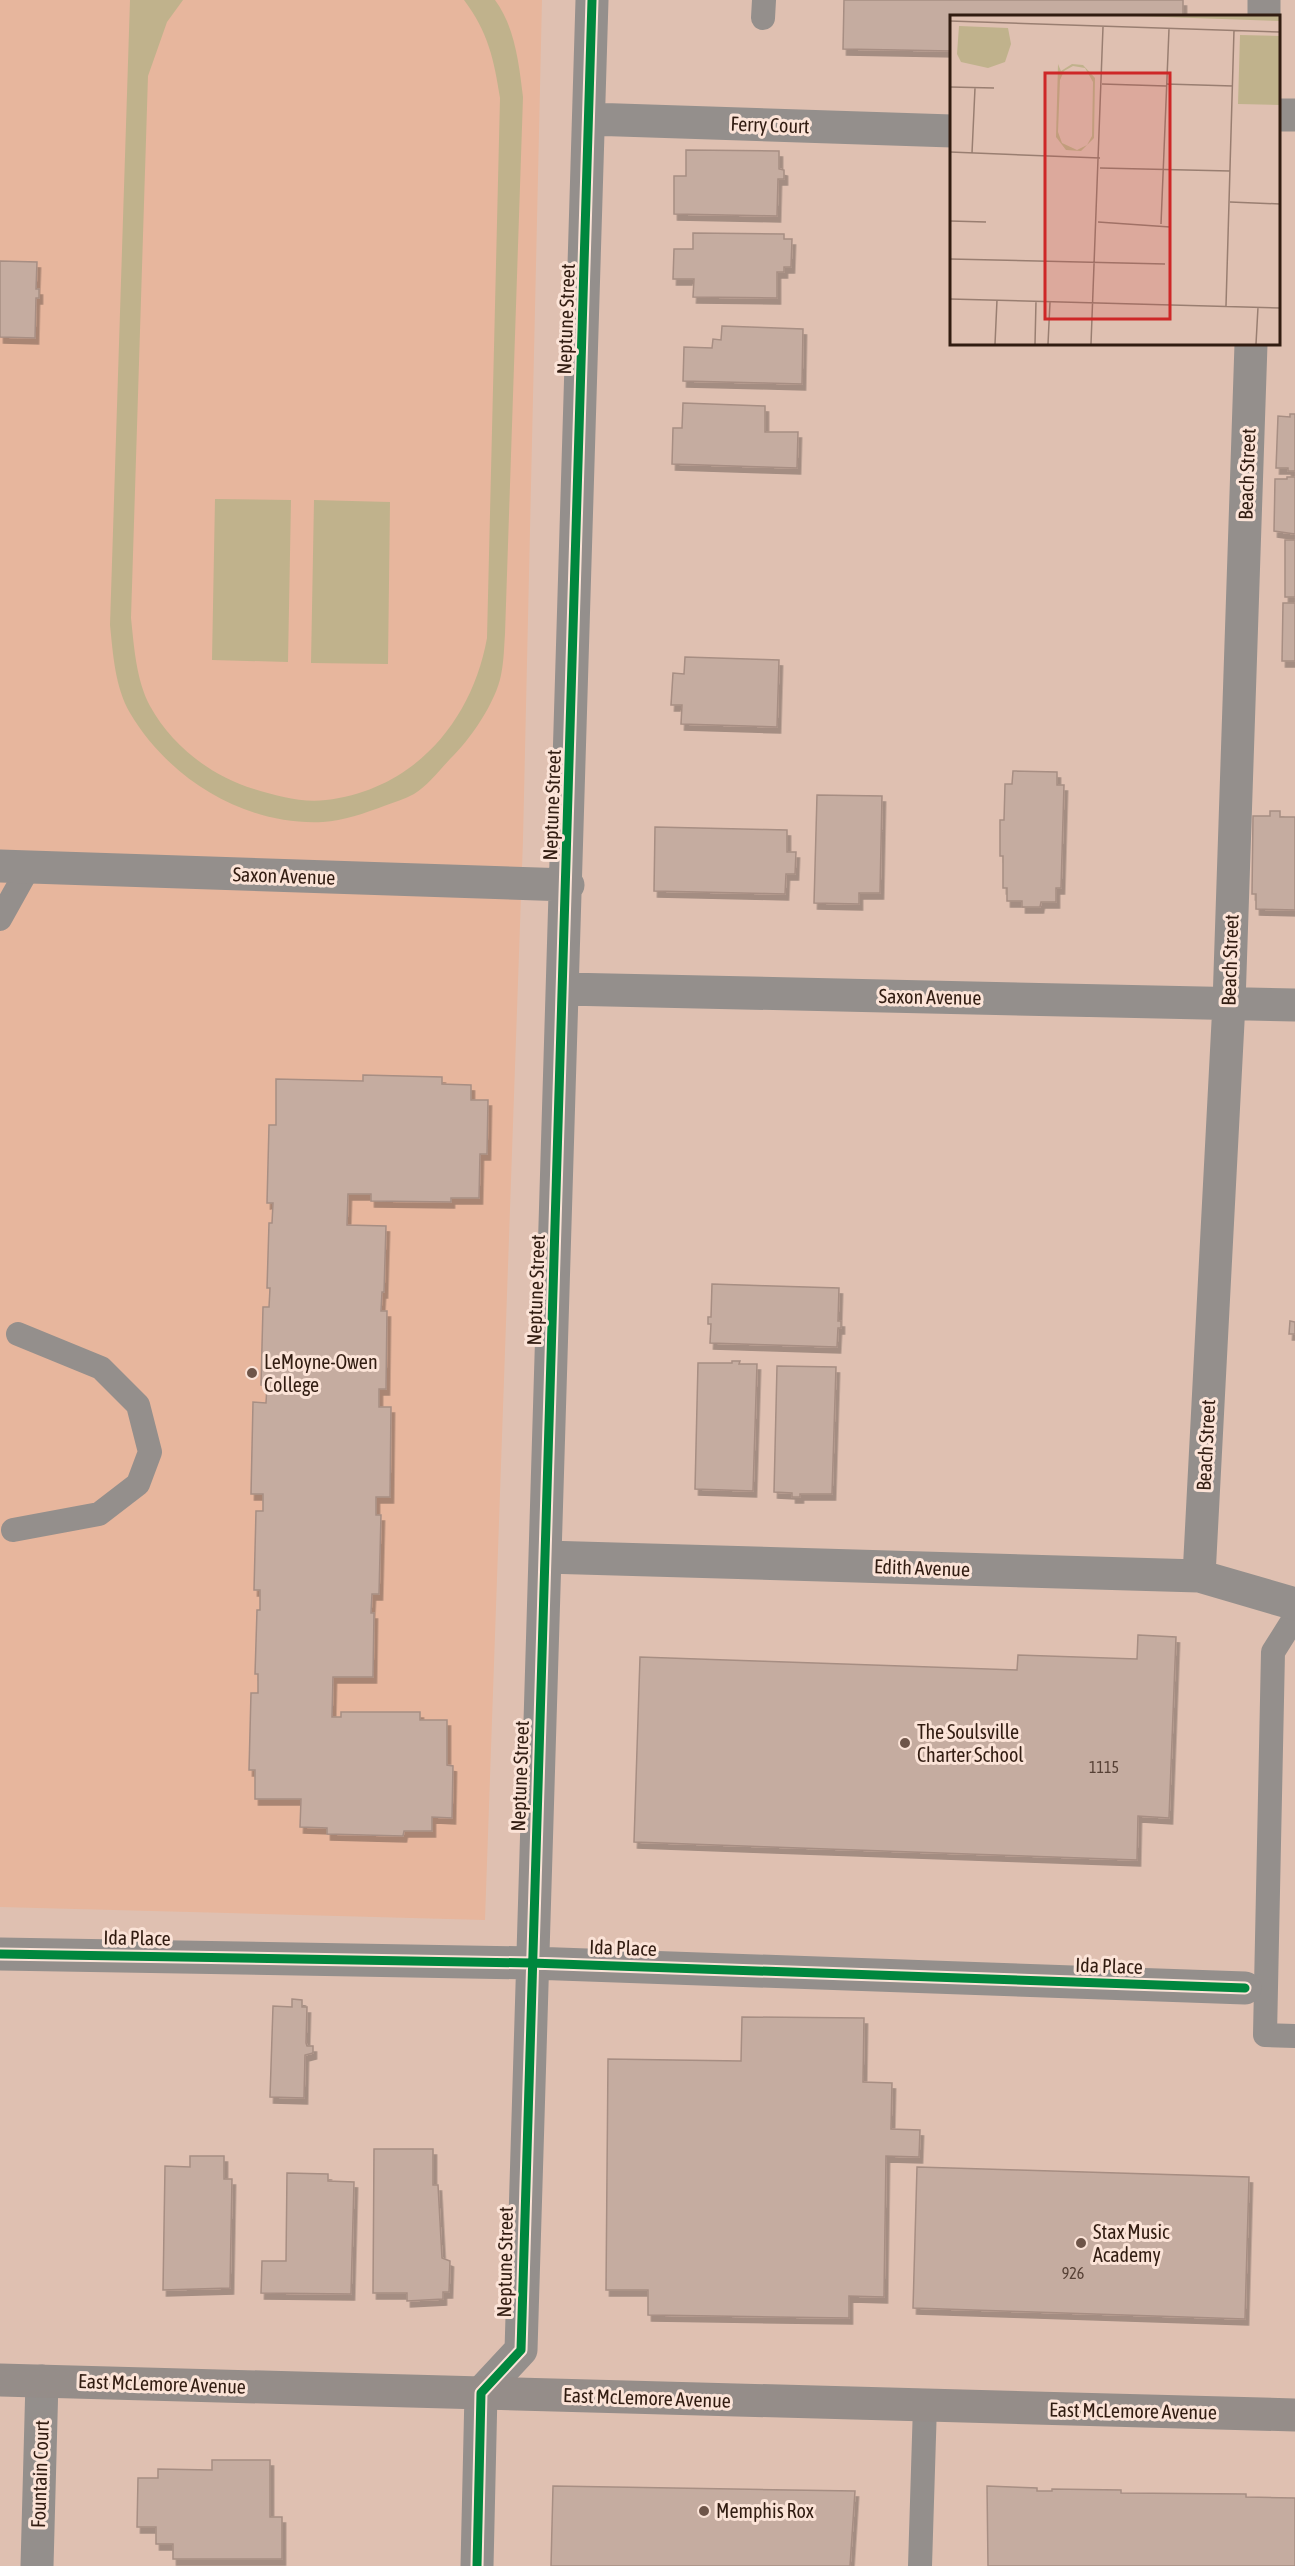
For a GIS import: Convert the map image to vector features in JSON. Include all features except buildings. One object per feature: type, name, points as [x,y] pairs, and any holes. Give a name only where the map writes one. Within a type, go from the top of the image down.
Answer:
[{"type":"main road","name":"East McLemore Avenue","points":[[0,2380],[1295,2415]]},
{"type":"street","name":"Neptune Street","points":[[481,2393],[521,2350],[531,1963],[568,885],[592,0]]},
{"type":"street","points":[[1280,115],[1295,116]]},
{"type":"street","name":"Ferry Court","points":[[589,119],[950,131]]},
{"type":"street","name":"Beach Street","points":[[1199,1576],[1229,1004],[1251,345]]},
{"type":"street","name":"Saxon Avenue","points":[[14,867],[568,885]]},
{"type":"street","name":"Saxon Avenue","points":[[564,989],[1295,1005]]},
{"type":"street","name":"Edith Avenue","points":[[546,1557],[1199,1576],[1295,1604]]},
{"type":"street","name":"Ida Place","points":[[0,1954],[531,1963],[1245,1988]]},
{"type":"street","name":"Fountain Court","points":[[37,2566],[42,2381]]},
{"type":"street","points":[[477,2566],[481,2393]]},
{"type":"lane","points":[[0,919],[14,867]]},
{"type":"lane","points":[[13,1530],[99,1514],[138,1485],[150,1452],[138,1405],[101,1368],[18,1334]]},
{"type":"lane","points":[[1295,1617],[1273,1652],[1265,2035],[1295,2036]]},
{"type":"lane","points":[[920,2566],[925,2405]]},
{"type":"shaded area","name":"LeMoyne-Owen College","points":[[0,0],[542,0],[523,840],[485,1920],[0,1907]]},
{"type":"shaded area","points":[[130,0],[183,0],[167,22],[148,76],[131,618],[139,674],[145,696],[159,721],[194,758],[238,783],[299,800],[317,801],[357,794],[386,782],[411,766],[434,747],[452,724],[468,697],[479,669],[487,638],[500,98],[489,46],[479,23],[464,0],[495,0],[512,34],[523,97],[505,634],[501,675],[494,697],[474,731],[428,783],[411,796],[354,816],[323,822],[294,821],[265,816],[238,807],[212,794],[188,778],[146,737],[130,713],[121,692],[110,625]]},
{"type":"shaded area","points":[[215,499],[291,500],[288,662],[212,660]]},
{"type":"shaded area","points":[[314,500],[390,502],[388,664],[311,663]]},
{"type":"cycle path","points":[[477,2566],[481,2393],[521,2350],[592,0]]},
{"type":"cycle path","points":[[0,1954],[531,1963],[1245,1988]]},
{"type":"place","name":"LeMoyne-Owen College","points":[[252,1373]]},
{"type":"place","name":"The Soulsville Charter School","points":[[905,1743]]},
{"type":"place","name":"Stax Music Academy","points":[[1081,2243]]},
{"type":"place","name":"Memphis Rox","points":[[704,2511]]}]
